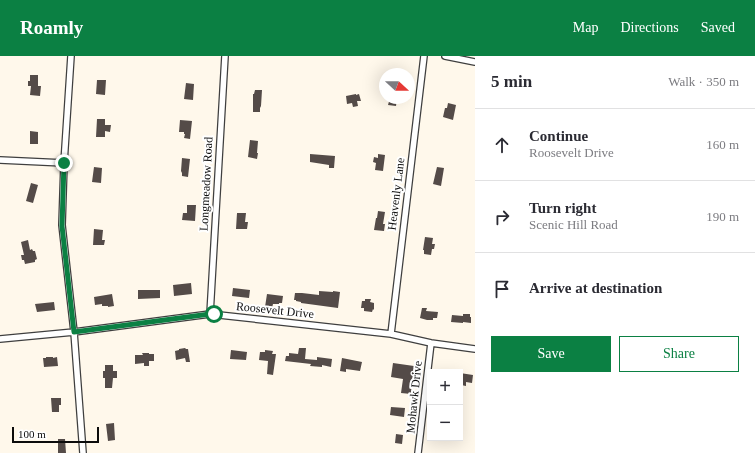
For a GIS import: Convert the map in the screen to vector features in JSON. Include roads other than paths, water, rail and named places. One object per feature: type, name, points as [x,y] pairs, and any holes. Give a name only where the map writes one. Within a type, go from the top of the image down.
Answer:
[{"type":"street","points":[[71,56],[64,163],[62,226],[74,332],[83,453]]},
{"type":"street","name":"Longmeadow Road","points":[[210,314],[225,56]]},
{"type":"street","name":"Heavenly Lane","points":[[390,334],[424,56]]},
{"type":"street","points":[[449,56],[475,62]]},
{"type":"street","points":[[0,160],[64,163]]},
{"type":"street","name":"Roosevelt Drive","points":[[0,340],[210,314],[390,334],[431,343],[475,349]]},
{"type":"street","name":"Mohawk Drive","points":[[418,453],[431,343]]}]
